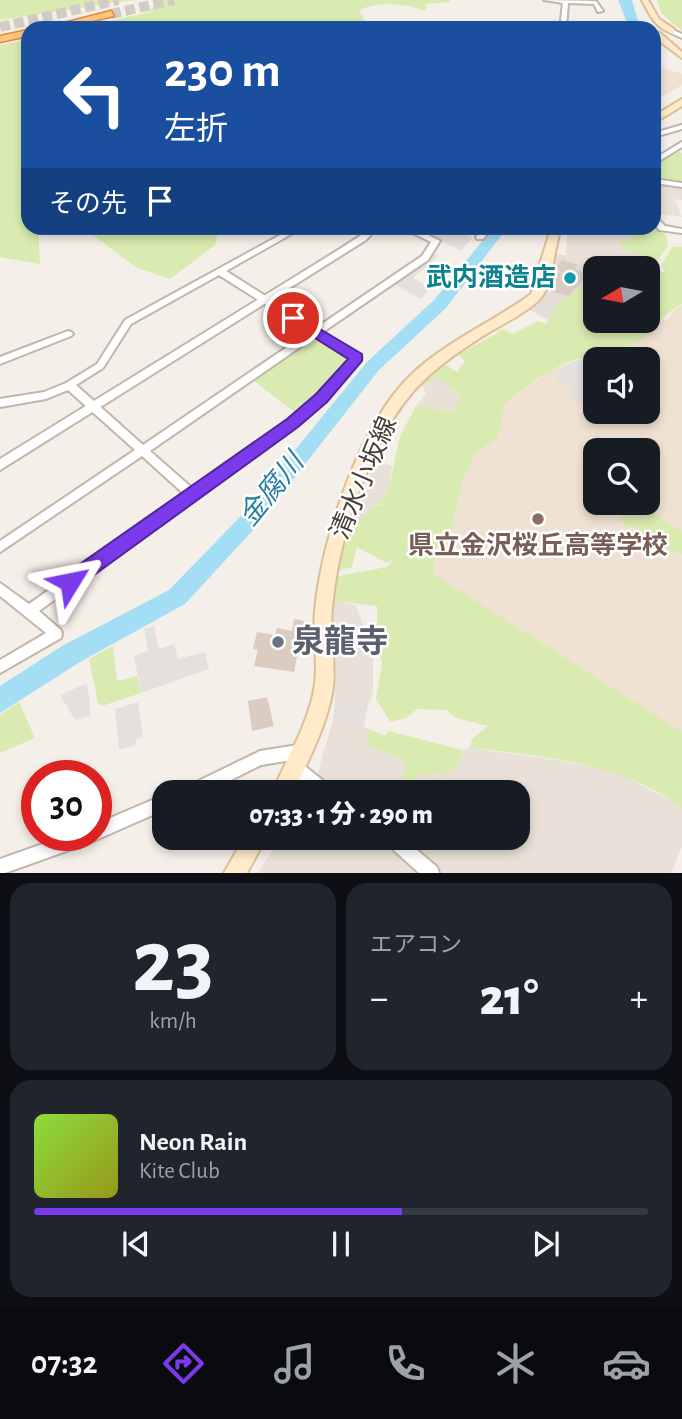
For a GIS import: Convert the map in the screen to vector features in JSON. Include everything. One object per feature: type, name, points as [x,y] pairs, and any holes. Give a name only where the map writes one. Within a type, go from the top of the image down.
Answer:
[{"type":"highway","points":[[80,21],[111,14]]},
{"type":"highway","points":[[0,39],[21,34]]},
{"type":"main road","points":[[645,0],[657,21]]},
{"type":"main road","points":[[661,24],[671,31]]},
{"type":"main road","points":[[661,34],[671,31]]},
{"type":"main road","points":[[661,39],[682,56]]},
{"type":"main road","points":[[661,116],[682,102]]},
{"type":"main road","name":"清水小坂線","points":[[288,780],[299,759],[325,677],[323,612],[335,543],[376,440],[403,393],[415,380],[446,355],[536,296],[543,283],[553,235]]},
{"type":"main road","points":[[235,873],[249,850]]},
{"type":"street","points":[[547,0],[596,3],[600,11]]},
{"type":"street","points":[[564,21],[566,1]]},
{"type":"street","points":[[671,31],[682,37]]},
{"type":"street","points":[[661,133],[682,127]]},
{"type":"street","points":[[661,158],[682,144]]},
{"type":"street","points":[[661,182],[682,185]]},
{"type":"street","points":[[661,227],[682,231]]},
{"type":"street","points":[[0,403],[46,395],[69,385],[100,366],[128,322],[285,235]]},
{"type":"street","points":[[0,465],[366,235]]},
{"type":"street","points":[[0,547],[425,258],[436,242],[422,235]]},
{"type":"street","points":[[29,611],[192,495],[321,398],[357,358],[219,271]]},
{"type":"street","points":[[0,361],[68,334]]},
{"type":"street","points":[[69,385],[192,495]]},
{"type":"street","points":[[0,589],[56,634],[0,667]]},
{"type":"street","points":[[215,780],[260,758],[299,759],[316,780]]},
{"type":"street","points":[[112,825],[152,808]]},
{"type":"street","points":[[405,850],[431,873]]},
{"type":"street","points":[[0,867],[45,851]]},
{"type":"shaded area","points":[[661,67],[682,74],[682,85],[661,97]]},
{"type":"shaded area","points":[[661,186],[682,189],[682,200],[675,199],[682,217],[661,214]]},
{"type":"shaded area","points":[[429,235],[466,235],[472,238],[461,251]]},
{"type":"shaded area","points":[[567,235],[630,235],[640,254],[583,256],[583,268],[565,260]]},
{"type":"shaded area","points":[[432,253],[438,256],[413,278],[430,288],[421,299],[394,284]]},
{"type":"shaded area","points":[[554,255],[565,255],[565,260],[583,267],[583,289],[558,303],[548,320],[528,309],[547,289]]},
{"type":"shaded area","name":"県立金沢桜丘高等学校","points":[[682,305],[682,532],[657,515],[660,515],[660,438],[583,438],[583,515],[629,515],[622,523],[682,555],[682,732],[433,575],[435,560],[453,524],[462,483],[475,453],[498,438],[505,404],[550,370],[583,358],[583,424],[660,424],[660,347],[615,347],[648,333],[660,333],[660,320],[666,321],[675,309]]},
{"type":"shaded area","points":[[583,360],[583,404],[567,396],[572,389],[554,381],[570,363]]},
{"type":"shaded area","points":[[436,377],[459,394],[455,412],[416,406],[426,393],[422,386]]},
{"type":"shaded area","points":[[375,461],[392,466],[389,488],[379,504],[356,522],[342,543]]},
{"type":"shaded area","points":[[334,601],[356,605],[373,654],[373,695],[368,704],[351,697],[349,702],[335,701],[335,663],[329,604]]},
{"type":"shaded area","points":[[359,620],[370,649],[336,660],[332,630]]},
{"type":"shaded area","points":[[154,626],[159,649],[174,644],[178,659],[205,652],[209,669],[141,693],[134,656],[148,651],[144,629]]},
{"type":"shaded area","points":[[87,683],[91,716],[75,720],[60,695]]},
{"type":"shaded area","points":[[350,697],[368,704],[364,726],[333,720],[335,701],[349,702]]},
{"type":"shaded area","points":[[138,702],[143,737],[136,739],[136,745],[119,750],[115,709]]},
{"type":"shaded area","points":[[333,720],[364,726],[369,729],[367,745],[406,762],[421,772],[438,772],[444,776],[459,763],[463,750],[469,748],[556,760],[616,772],[672,801],[682,809],[682,847],[671,873],[440,873],[415,850],[530,850],[530,780],[316,779]]},
{"type":"shaded area","points":[[272,850],[395,850],[423,873],[258,873]]},
{"type":"green space","points":[[0,0],[135,0],[0,20]]},
{"type":"green space","points":[[158,0],[450,0],[425,4],[427,11],[393,4],[376,5],[359,10],[365,21],[110,21],[149,12]]},
{"type":"green space","points":[[657,0],[682,0],[682,31],[661,13]]},
{"type":"green space","points":[[21,40],[21,235],[38,235],[40,264],[0,257],[0,45]]},
{"type":"green space","points":[[676,151],[682,153],[682,182],[661,179],[661,161]]},
{"type":"green space","points":[[661,233],[666,234],[668,245],[660,257],[638,256],[639,254],[623,250],[619,242],[630,240],[629,235],[661,235]]},
{"type":"green space","points":[[92,235],[217,235],[215,245],[170,279],[137,268]]},
{"type":"green space","points":[[672,247],[682,247],[682,304],[660,322],[660,272],[664,272],[662,264]]},
{"type":"green space","points":[[583,286],[583,333],[650,333],[625,347],[583,347],[583,358],[551,370],[505,404],[498,438],[475,453],[462,483],[453,524],[435,560],[433,574],[682,732],[682,809],[636,781],[609,772],[523,754],[469,748],[473,738],[488,726],[456,718],[446,710],[417,709],[406,718],[390,722],[376,698],[382,663],[373,628],[377,623],[377,606],[334,601],[331,590],[333,577],[387,567],[393,559],[387,563],[357,547],[352,567],[336,571],[342,545],[351,527],[373,506],[382,505],[379,504],[389,488],[400,436],[416,406],[455,412],[459,394],[436,377],[422,386],[423,382],[444,364],[457,372],[465,361],[458,355],[504,329],[512,334],[538,321],[546,324],[558,303]]},
{"type":"green space","points":[[318,339],[345,357],[346,361],[314,398],[294,412],[253,380]]},
{"type":"green space","points":[[622,515],[657,515],[682,532],[682,555],[622,523]]},
{"type":"green space","points":[[113,646],[117,681],[137,676],[141,693],[102,706],[98,703],[89,659]]},
{"type":"green space","points":[[19,702],[35,738],[0,753],[0,715]]},
{"type":"green space","points":[[369,729],[385,736],[388,731],[463,750],[459,763],[444,777],[438,772],[429,777],[421,772],[415,780],[409,780],[403,775],[406,762],[367,745]]},
{"type":"building","name":"武内酒造店","points":[[562,260],[578,265],[575,269],[583,272],[583,280],[569,296],[554,292],[557,289],[552,286],[560,271],[555,267]]},
{"type":"building","name":"泉龍寺","points":[[294,619],[304,621],[294,672],[254,666],[258,650],[253,649],[257,632],[275,635],[277,628],[292,631]]},
{"type":"building","points":[[267,697],[274,726],[252,731],[248,701]]},
{"type":"waterway","points":[[621,0],[629,21]]},
{"type":"waterway","name":"金腐川","points":[[627,0],[633,21]]},
{"type":"waterway","name":"金腐川","points":[[0,701],[71,654],[177,597],[247,523],[373,366],[440,304],[494,235]]},
{"type":"tunnel","points":[[26,21],[118,0]]},
{"type":"tunnel","points":[[111,14],[174,0]]},
{"type":"tunnel","points":[[0,27],[21,22]]},
{"type":"place","name":"武内酒造店","points":[[570,278]]},
{"type":"place","name":"県立金沢桜丘高等学校","points":[[538,519]]},
{"type":"place","name":"泉龍寺","points":[[278,642]]},
{"type":"route","points":[[70,582],[292,423],[321,398],[357,358],[293,318]]}]
